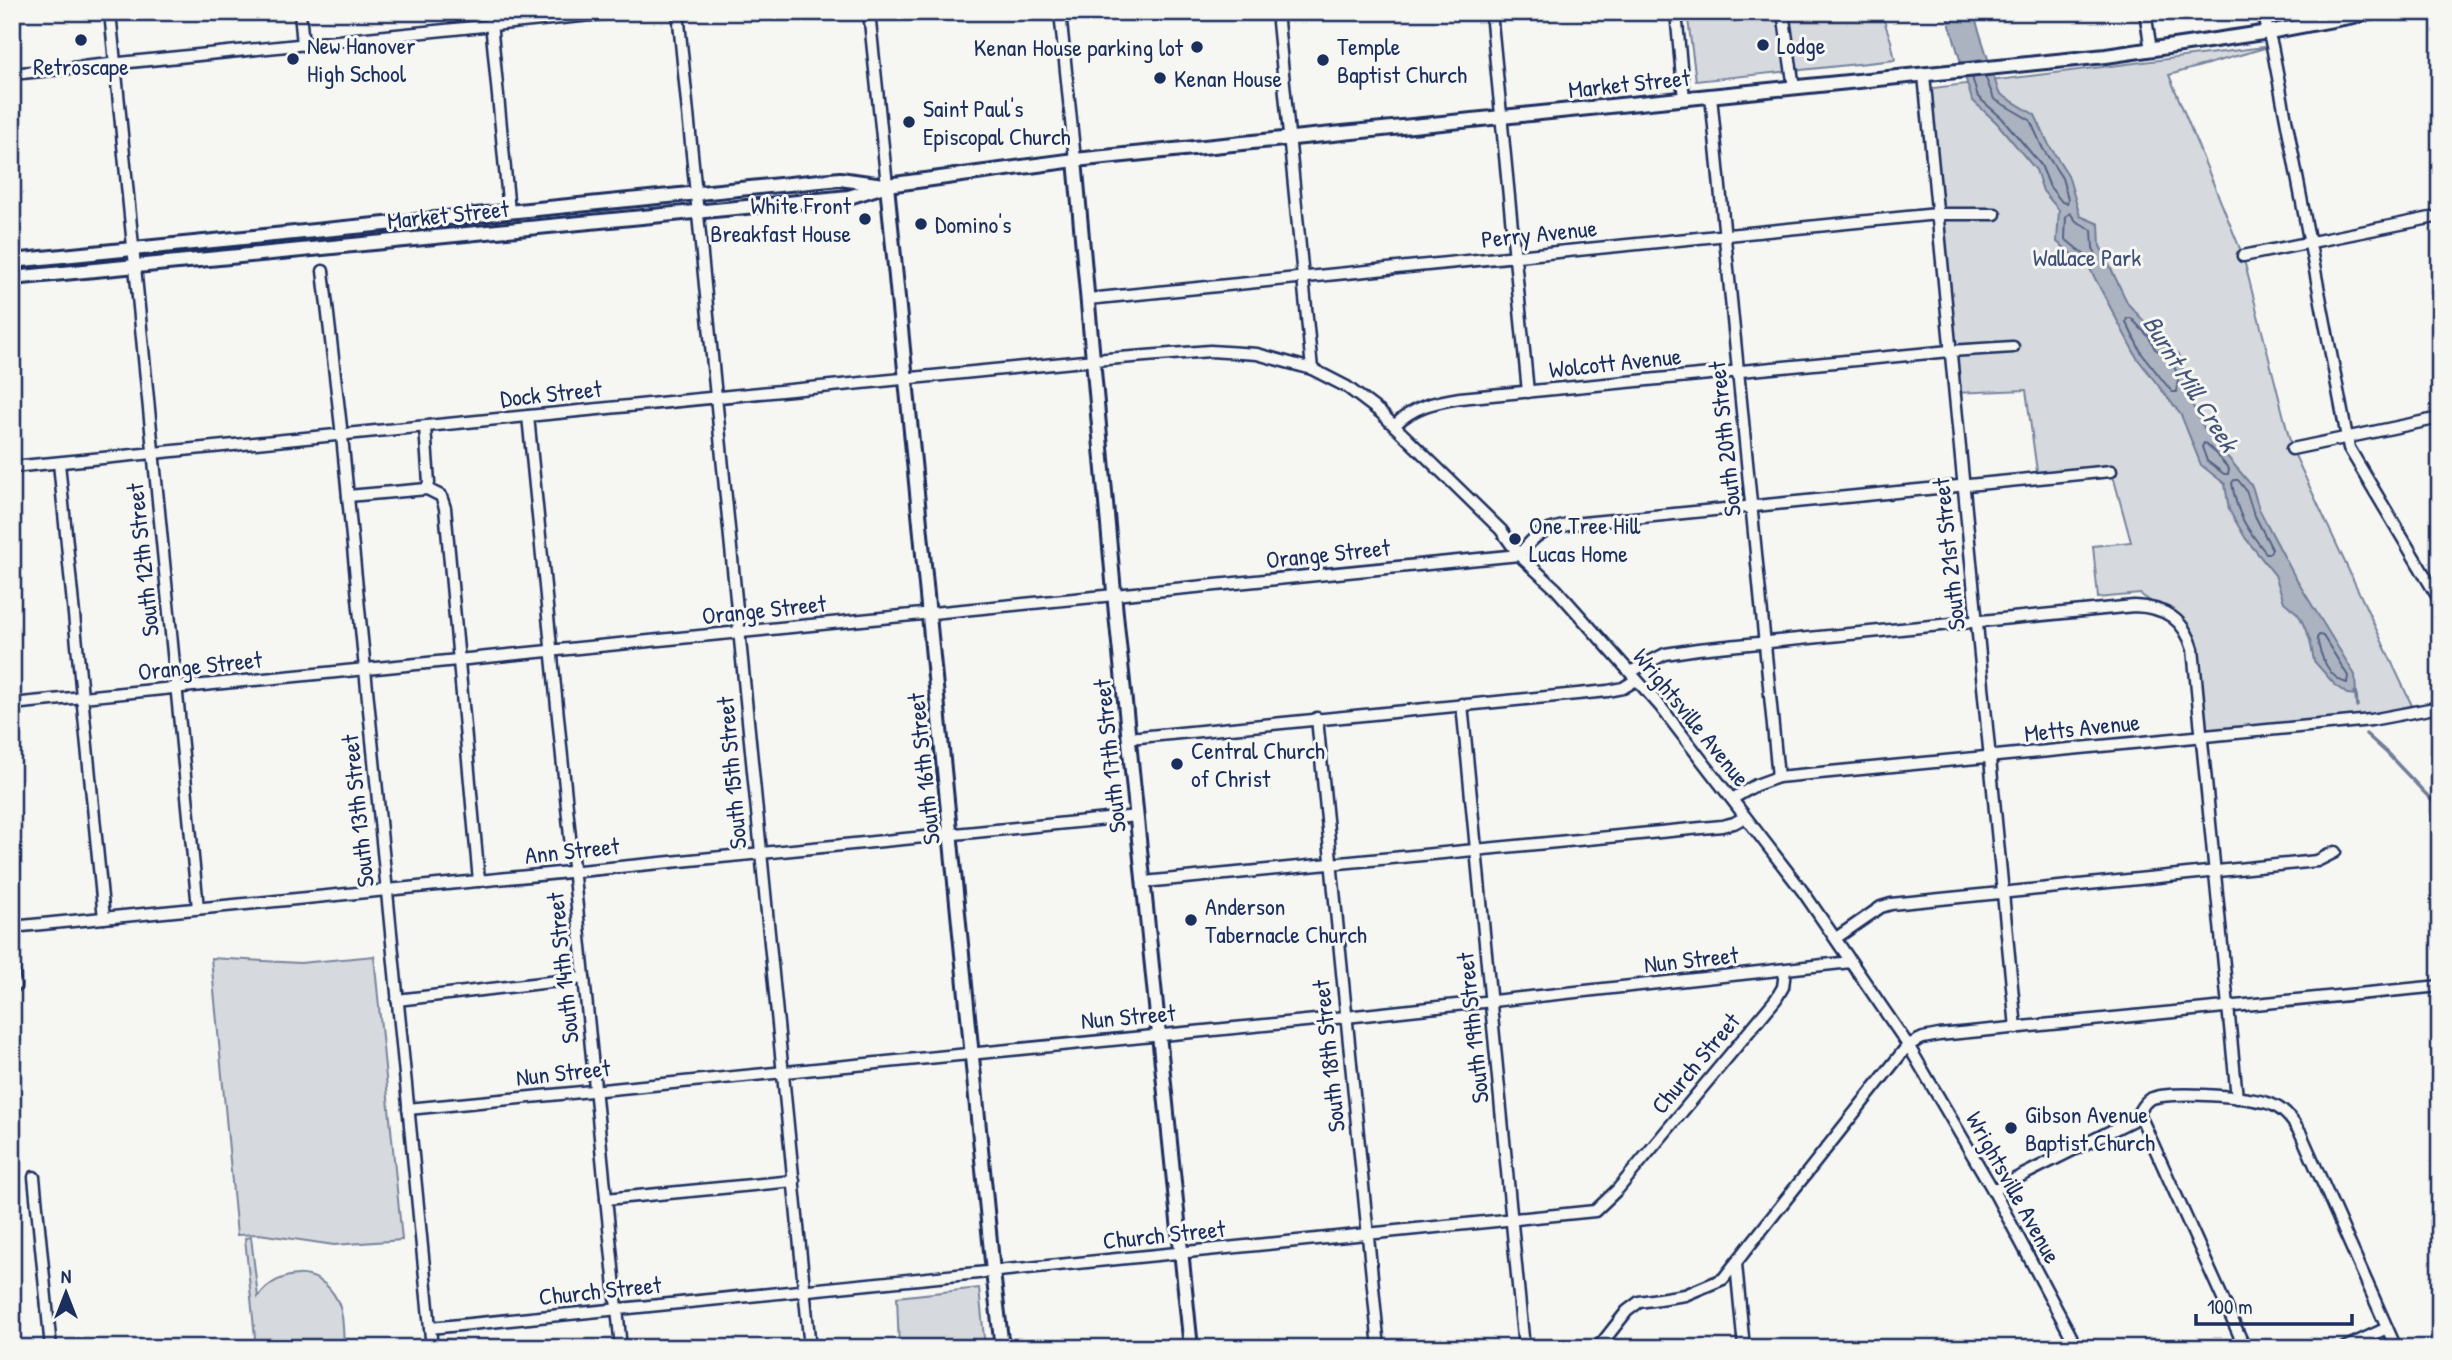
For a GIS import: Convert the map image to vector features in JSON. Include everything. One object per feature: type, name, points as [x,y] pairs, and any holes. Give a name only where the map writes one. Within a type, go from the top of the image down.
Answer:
[{"type":"main road","name":"Market Street","points":[[12,278],[849,197],[887,185],[1075,160],[2151,50],[2375,12]]},
{"type":"main road","name":"South 17th Street","points":[[1075,160],[1114,596],[1191,1348]]},
{"type":"main road","name":"Market Street","points":[[12,261],[840,179],[887,185]]},
{"type":"main road","name":"South 16th Street","points":[[887,185],[1002,1348]]},
{"type":"street","name":"South 12th Street","points":[[110,12],[198,908]]},
{"type":"street","points":[[300,12],[303,45]]},
{"type":"street","points":[[489,12],[509,211]]},
{"type":"street","points":[[12,74],[621,12]]},
{"type":"street","name":"South 15th Street","points":[[678,12],[810,1348]]},
{"type":"street","points":[[869,12],[887,185]]},
{"type":"street","points":[[1060,12],[1075,160]]},
{"type":"street","points":[[1277,12],[1312,369]]},
{"type":"street","points":[[1491,12],[1528,392]]},
{"type":"street","points":[[1676,12],[1684,99]]},
{"type":"street","points":[[1783,12],[1794,88]]},
{"type":"street","points":[[2145,12],[2151,50]]},
{"type":"street","points":[[2263,12],[2349,448],[2440,601]]},
{"type":"street","name":"South 21st Street","points":[[1924,75],[2015,1028]]},
{"type":"street","name":"South 20th Street","points":[[1712,96],[1778,777]]},
{"type":"street","name":"Perry Avenue","points":[[1088,299],[1937,214],[1995,214]]},
{"type":"street","points":[[2243,256],[2440,216]]},
{"type":"street","name":"South 13th Street","points":[[323,271],[342,436],[432,1348]]},
{"type":"street","name":"Wolcott Avenue","points":[[1395,425],[1409,412],[1434,402],[1738,371],[2013,347]]},
{"type":"street","name":"Wrightsville Avenue","points":[[1094,360],[1210,351],[1257,355],[1312,369],[1363,398],[1395,425],[1501,530],[1519,555],[1556,589],[1660,706],[1836,938],[1908,1045],[1993,1190],[2075,1348]]},
{"type":"street","name":"Dock Street","points":[[12,467],[1094,360]]},
{"type":"street","name":"South 14th Street","points":[[528,416],[621,1348]]},
{"type":"street","points":[[2292,449],[2440,418]]},
{"type":"street","points":[[425,427],[429,483],[427,489]]},
{"type":"street","points":[[59,463],[104,918]]},
{"type":"street","points":[[1519,555],[1533,537],[1553,528],[2112,471]]},
{"type":"street","points":[[348,496],[427,489],[438,493],[445,508],[479,880]]},
{"type":"street","name":"Orange Street","points":[[12,704],[1519,555]]},
{"type":"street","points":[[1129,738],[1608,691],[1623,688],[1649,660],[1673,652],[2134,606],[2160,609],[2171,615],[2185,629],[2193,649],[2236,1098]]},
{"type":"street","name":"South 19th Street","points":[[1462,704],[1524,1348]]},
{"type":"street","name":"Metts Avenue","points":[[1732,799],[1756,785],[1778,777],[2371,720],[2440,708]]},
{"type":"street","name":"South 18th Street","points":[[1317,718],[1379,1348]]},
{"type":"street","name":"Ann Street","points":[[12,927],[1137,816]]},
{"type":"street","points":[[1144,882],[1722,826],[1745,817]]},
{"type":"street","points":[[1836,938],[1886,905],[2317,861],[2335,852]]},
{"type":"street","points":[[12,958],[15,986]]},
{"type":"street","name":"Nun Street","points":[[408,1109],[1346,1017],[1851,962]]},
{"type":"street","name":"Church Street","points":[[430,1328],[1587,1213],[1603,1205],[1776,999],[1783,987],[1785,971]]},
{"type":"street","points":[[397,1000],[584,978]]},
{"type":"street","points":[[1598,1348],[1612,1327],[1639,1301],[1698,1291],[1723,1279],[1908,1045],[1923,1038],[2440,986]]},
{"type":"street","points":[[1993,1190],[2133,1121],[2146,1102],[2161,1096],[2236,1098],[2274,1105],[2286,1114],[2297,1128],[2396,1348]]},
{"type":"street","points":[[2139,1113],[2245,1348]]},
{"type":"street","points":[[34,1177],[51,1348]]},
{"type":"street","points":[[606,1199],[794,1181]]},
{"type":"street","points":[[1736,1264],[1744,1348]]},
{"type":"street","points":[[2344,1348],[2387,1328]]},
{"type":"green space","points":[[1687,12],[1881,12],[1895,60],[1696,81]]},
{"type":"green space","name":"Wallace Park","points":[[2272,46],[2169,75],[2243,256],[2292,449],[2415,712],[2201,737],[2193,649],[2177,620],[2140,594],[2098,598],[2093,546],[2131,542],[2112,472],[2038,479],[2026,390],[1954,393],[1925,89]]},
{"type":"green space","points":[[374,956],[402,1240],[334,1245],[259,1234],[237,1235],[211,958],[300,963]]},
{"type":"green space","points":[[251,1237],[258,1297],[266,1288],[287,1276],[310,1276],[320,1281],[330,1289],[339,1305],[344,1348],[256,1348],[245,1238]]},
{"type":"green space","points":[[979,1288],[985,1348],[899,1348],[897,1297]]},
{"type":"water","points":[[1946,12],[1973,12],[1999,93],[2035,115],[2049,145],[2068,175],[2080,216],[2099,224],[2100,246],[2128,304],[2156,334],[2159,344],[2178,354],[2185,377],[2185,390],[2205,430],[2252,486],[2259,509],[2296,579],[2355,675],[2356,695],[2347,694],[2335,685],[2314,661],[2310,640],[2301,619],[2284,602],[2275,575],[2246,539],[2229,510],[2225,484],[2201,465],[2181,415],[2137,358],[2089,267],[2057,242],[2059,210],[2043,191],[2036,170],[1997,123],[1972,100]]},
{"type":"waterway","name":"Burnt Mill Creek","points":[[2354,692],[2357,706]]},
{"type":"waterway","name":"Burnt Mill Creek","points":[[2366,734],[2440,809]]},
{"type":"place","name":"Retroscape","points":[[81,40]]},
{"type":"place","name":"Lodge","points":[[1763,45]]},
{"type":"place","name":"Kenan House parking lot","points":[[1197,47]]},
{"type":"place","name":"New Hanover High School","points":[[293,59]]},
{"type":"place","name":"Temple Baptist Church","points":[[1323,60]]},
{"type":"place","name":"Kenan House","points":[[1160,78]]},
{"type":"place","name":"Saint Paul's Episcopal Church","points":[[909,122]]},
{"type":"place","name":"White Front Breakfast House","points":[[865,219]]},
{"type":"place","name":"Domino's","points":[[921,224]]},
{"type":"place","name":"One Tree Hill Lucas Home","points":[[1515,539]]},
{"type":"place","name":"Central Church of Christ","points":[[1177,764]]},
{"type":"place","name":"Anderson Tabernacle Church","points":[[1191,920]]},
{"type":"place","name":"Gibson Avenue Baptist Church","points":[[2011,1128]]}]
